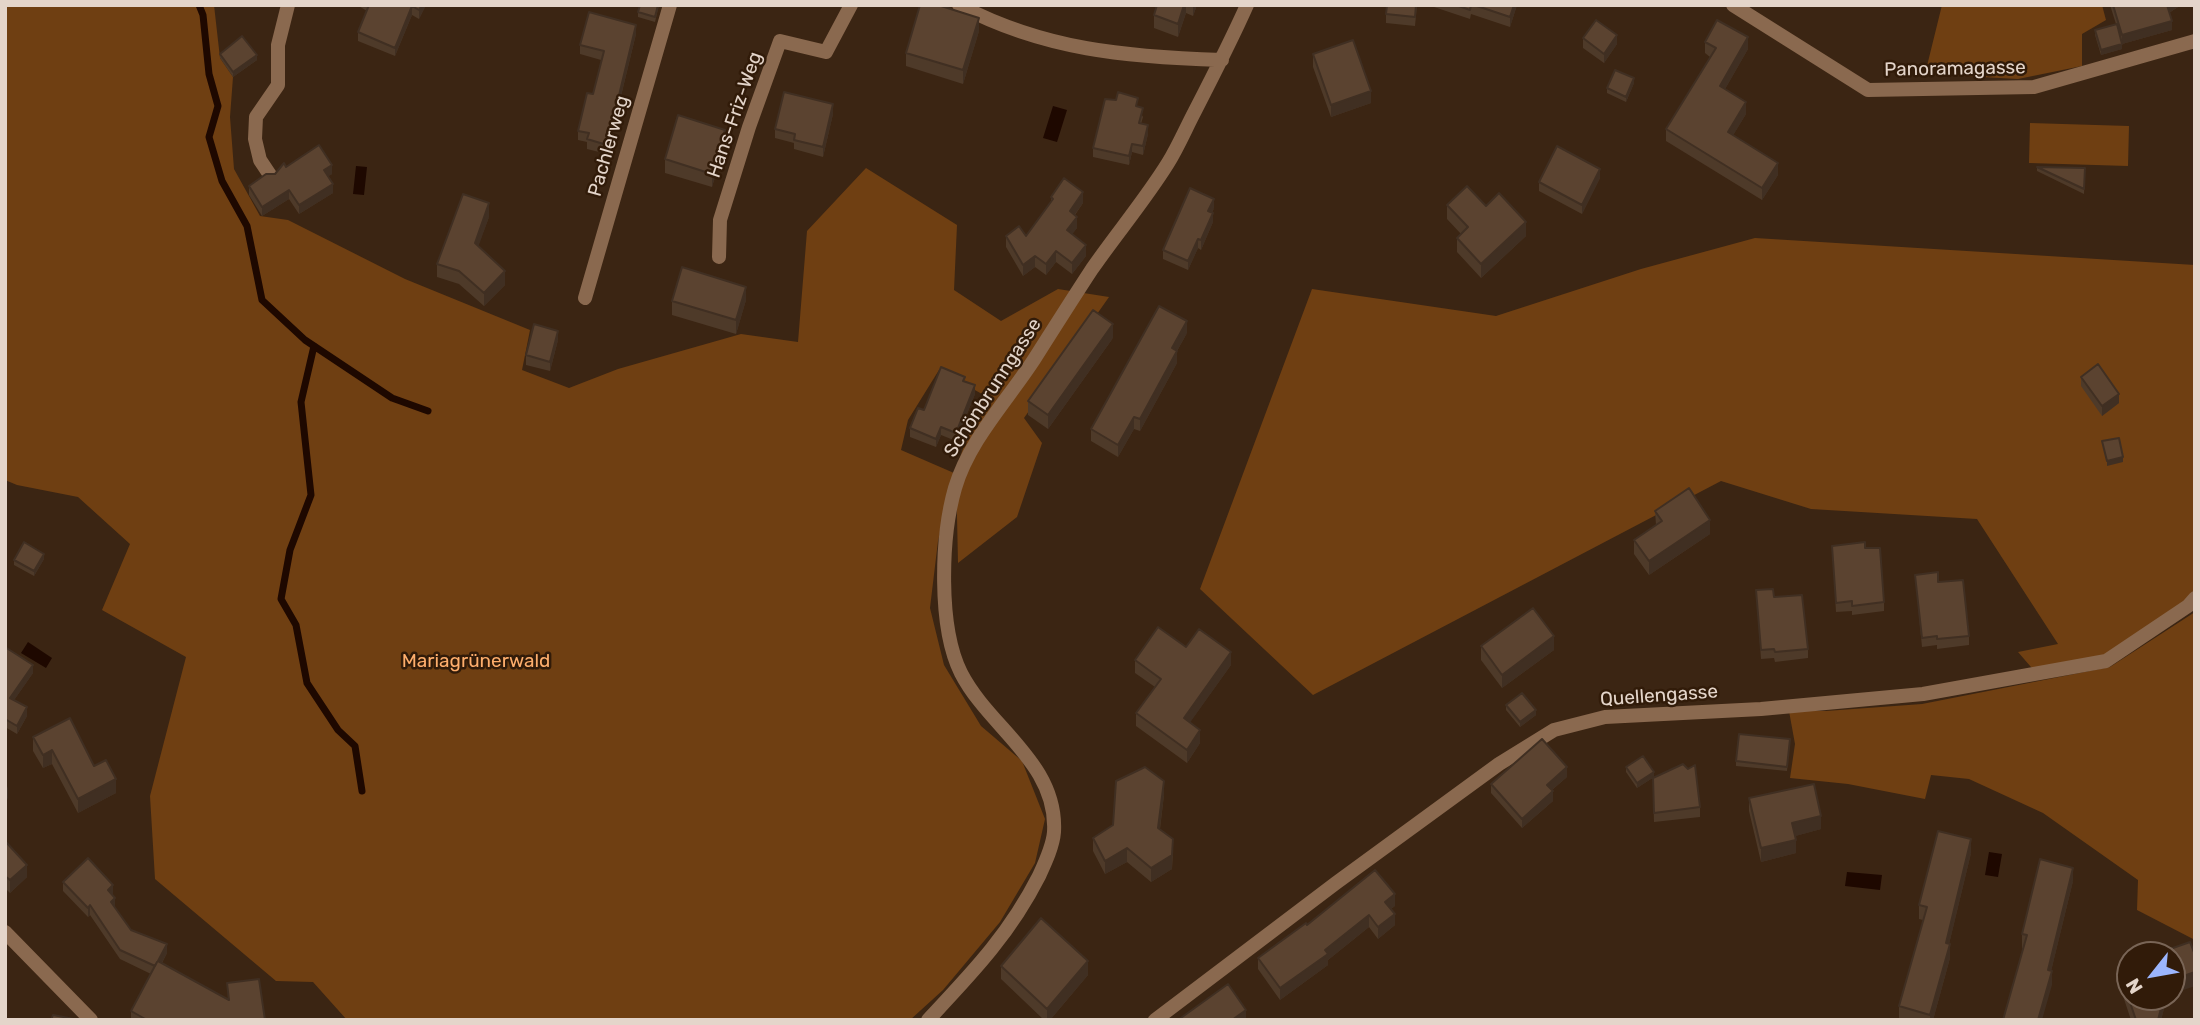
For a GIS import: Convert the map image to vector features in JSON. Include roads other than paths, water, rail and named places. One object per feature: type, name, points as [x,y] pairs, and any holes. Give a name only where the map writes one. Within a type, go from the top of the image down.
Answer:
[{"type":"street","points":[[270,175],[260,160],[255,139],[256,117],[278,85],[278,45],[288,5]]},
{"type":"street","name":"Pachlerweg","points":[[584,298],[670,5]]},
{"type":"street","name":"Hans-Friz-Weg","points":[[719,257],[720,220],[780,41],[826,52],[851,5]]},
{"type":"street","points":[[959,5],[984,18],[1057,44],[1149,58],[1222,60]]},
{"type":"street","name":"Schönbrunngasse","points":[[928,1020],[990,954],[1022,910],[1045,864],[1054,834],[1052,805],[1045,784],[1030,759],[972,690],[961,672],[953,648],[944,606],[948,518],[955,487],[968,456],[1093,268],[1168,163],[1222,60],[1247,5]]},
{"type":"street","name":"Panoramagasse","points":[[1733,5],[1868,90],[2034,87],[2195,41]]},
{"type":"street","name":"Quellengasse","points":[[1156,1020],[1336,883],[1499,764],[1554,730],[1605,717],[1761,709],[1923,694],[2106,661],[2188,607],[2195,598]]},
{"type":"street","points":[[5,932],[91,1020]]},
{"type":"waterway","points":[[199,5],[203,15],[209,74],[218,106],[209,137],[222,181],[247,226],[262,300],[305,340],[392,398],[428,411]]},
{"type":"waterway","points":[[314,346],[301,402],[311,495],[290,550],[281,599],[296,625],[307,683],[338,730],[355,746],[362,791]]},
{"type":"park label","name":"Mariagrünerwald","points":[[476,662]]}]
